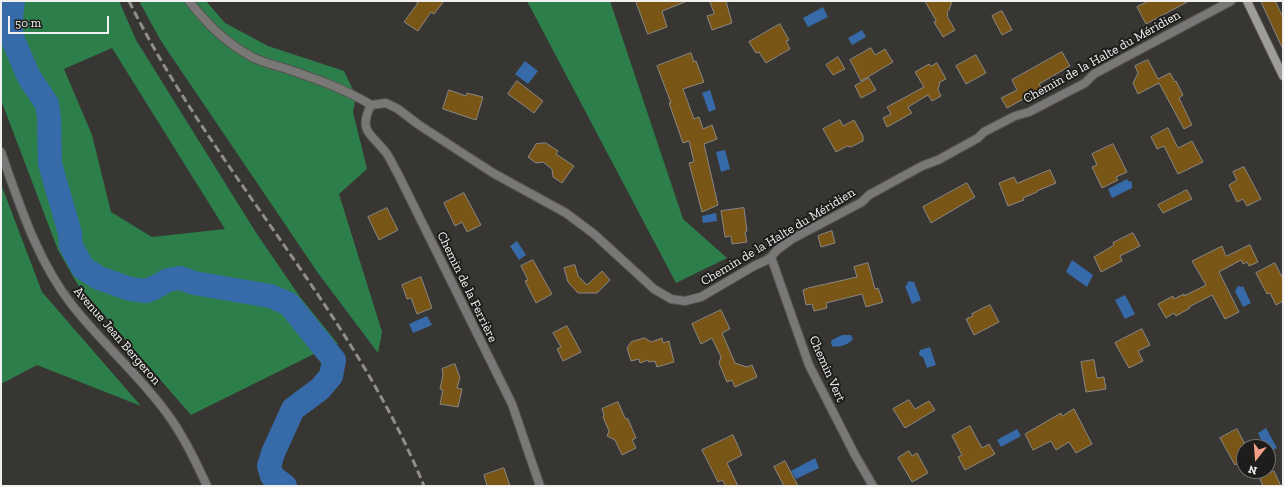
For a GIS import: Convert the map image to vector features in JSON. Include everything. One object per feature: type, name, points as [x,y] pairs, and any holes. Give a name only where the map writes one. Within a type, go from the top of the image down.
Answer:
[{"type":"main road","points":[[1247,1],[1283,76]]},
{"type":"street","name":"Chemin de la Halte du Méridien","points":[[189,1],[202,18],[227,41],[254,58],[332,84],[371,105],[386,103],[398,109],[419,125],[493,173],[566,213],[594,234],[654,288],[671,299],[685,301],[701,297],[771,257],[792,240],[862,202],[869,195],[922,166],[938,160],[978,138],[984,132],[1015,116],[1029,112],[1085,83],[1094,74],[1231,1]]},
{"type":"street","name":"Chemin de la Ferrière","points":[[371,105],[365,120],[366,128],[373,140],[386,153],[398,174],[508,397],[528,449],[540,486]]},
{"type":"street","name":"Avenue Jean Bergeron","points":[[1,152],[26,224],[43,261],[72,304],[166,412],[192,455],[206,486]]},
{"type":"street","name":"Chemin Vert","points":[[771,257],[808,365],[873,486]]},
{"type":"green space","points":[[1,1],[119,1],[136,40],[255,231],[300,297],[338,344],[316,353],[191,415],[78,285],[58,250],[1,100]],"holes":[[[112,48],[225,229],[152,237],[111,212],[92,135],[64,69]]]},
{"type":"green space","points":[[139,1],[206,1],[225,23],[268,46],[344,71],[356,96],[353,112],[367,169],[339,194],[382,332],[378,353],[318,273],[161,41]]},
{"type":"green space","points":[[527,1],[610,1],[683,219],[727,258],[676,283]]},
{"type":"green space","points":[[1,184],[42,292],[141,406],[37,365],[1,384]]},
{"type":"water","points":[[823,7],[828,17],[808,27],[803,18]]},
{"type":"water","points":[[862,30],[866,37],[852,45],[848,38]]},
{"type":"water","points":[[525,61],[538,71],[528,84],[515,74]]},
{"type":"water","points":[[710,90],[716,109],[709,112],[702,93]]},
{"type":"water","points":[[725,150],[730,169],[721,172],[716,152]]},
{"type":"water","points":[[1127,179],[1128,181],[1132,182],[1132,188],[1112,198],[1108,189]]},
{"type":"water","points":[[716,213],[717,221],[703,223],[702,216]]},
{"type":"water","points":[[517,241],[526,255],[519,260],[510,246]]},
{"type":"water","points":[[1072,260],[1093,275],[1087,287],[1066,272]]},
{"type":"water","points":[[908,281],[914,282],[921,300],[912,304],[905,286],[907,285]]},
{"type":"water","points":[[1238,286],[1243,286],[1251,303],[1243,307],[1235,291]]},
{"type":"water","points":[[1125,295],[1135,314],[1125,319],[1115,300]]},
{"type":"water","points":[[427,316],[432,325],[413,333],[409,324]]},
{"type":"water","points":[[842,335],[851,335],[853,339],[843,346],[832,346],[832,340]]},
{"type":"water","points":[[930,347],[936,365],[927,368],[923,357],[920,356],[919,353],[920,350]]},
{"type":"water","points":[[1266,428],[1272,439],[1261,439],[1258,433]]},
{"type":"water","points":[[1017,429],[1021,436],[1001,447],[997,440]]},
{"type":"water","points":[[815,458],[819,468],[796,479],[791,471]]},
{"type":"building","points":[[415,1],[444,1],[434,14],[431,12],[418,31],[404,22],[418,3]]},
{"type":"building","points":[[636,1],[685,2],[662,11],[667,27],[648,34]]},
{"type":"building","points":[[710,1],[726,1],[732,23],[712,30],[707,16],[714,14]]},
{"type":"building","points":[[925,1],[952,1],[947,12],[947,16],[955,30],[943,37],[934,22],[936,21]]},
{"type":"building","points":[[1149,1],[1189,1],[1146,24],[1137,7]]},
{"type":"building","points":[[1261,1],[1275,1],[1283,17],[1283,49]]},
{"type":"building","points":[[1002,11],[1012,30],[1002,35],[992,16]]},
{"type":"building","points":[[780,24],[789,40],[786,41],[790,49],[766,63],[759,52],[756,53],[749,42]]},
{"type":"building","points":[[871,48],[875,55],[885,49],[893,62],[861,81],[850,60]]},
{"type":"building","points":[[1062,52],[1070,66],[1039,84],[1042,89],[1007,108],[1001,98],[1017,90],[1012,80]]},
{"type":"building","points":[[691,53],[694,62],[696,61],[704,82],[683,89],[694,119],[699,117],[703,129],[712,125],[717,139],[704,144],[718,205],[702,212],[689,163],[694,162],[689,141],[683,143],[669,103],[671,103],[657,66]]},
{"type":"building","points":[[976,55],[986,73],[966,84],[956,66]]},
{"type":"building","points":[[838,57],[845,69],[833,75],[826,65]]},
{"type":"building","points":[[1148,60],[1158,79],[1170,73],[1175,82],[1176,81],[1183,95],[1179,98],[1192,125],[1184,129],[1159,83],[1138,94],[1133,83],[1138,73],[1135,66]]},
{"type":"building","points":[[937,63],[946,79],[940,82],[938,90],[941,96],[932,101],[928,95],[908,107],[912,113],[887,127],[883,118],[891,114],[887,107],[924,87],[915,72],[929,64],[931,66]]},
{"type":"building","points":[[869,78],[876,90],[861,98],[855,86]]},
{"type":"building","points":[[517,81],[543,101],[534,113],[508,94]]},
{"type":"building","points":[[449,90],[466,96],[467,93],[483,97],[476,120],[443,109]]},
{"type":"building","points":[[840,120],[843,126],[854,120],[863,136],[863,141],[851,147],[847,146],[836,152],[823,129]]},
{"type":"building","points":[[1168,128],[1178,148],[1192,141],[1203,162],[1178,174],[1164,146],[1157,149],[1151,137]]},
{"type":"building","points":[[546,143],[558,151],[556,154],[574,166],[562,183],[553,177],[552,169],[543,162],[536,163],[528,157],[536,144]]},
{"type":"building","points":[[1113,144],[1127,172],[1116,177],[1118,180],[1102,188],[1092,167],[1097,165],[1092,154]]},
{"type":"building","points":[[1244,167],[1261,199],[1247,206],[1243,199],[1237,202],[1229,185],[1237,180],[1233,172]]},
{"type":"building","points":[[1050,170],[1056,183],[1023,198],[1024,200],[1008,206],[999,183],[1014,177],[1017,183]]},
{"type":"building","points":[[967,183],[975,197],[931,223],[923,207]]},
{"type":"building","points":[[1187,190],[1192,199],[1163,213],[1158,205]]},
{"type":"building","points":[[464,193],[481,225],[467,232],[462,222],[455,226],[444,203]]},
{"type":"building","points":[[387,208],[398,230],[379,240],[368,217]]},
{"type":"building","points":[[744,208],[747,242],[732,244],[731,236],[725,237],[721,211]]},
{"type":"building","points":[[832,231],[835,243],[821,247],[818,236]]},
{"type":"building","points":[[1133,233],[1140,246],[1120,256],[1122,261],[1101,272],[1094,257],[1114,245],[1113,243]]},
{"type":"building","points":[[1250,245],[1258,262],[1249,266],[1247,262],[1243,264],[1241,260],[1219,272],[1239,312],[1225,319],[1212,295],[1189,307],[1190,308],[1176,316],[1174,313],[1166,318],[1158,304],[1173,296],[1174,299],[1184,294],[1184,296],[1206,285],[1192,261],[1222,246],[1226,256]]},
{"type":"building","points":[[533,260],[552,294],[536,303],[525,281],[528,280],[521,266]]},
{"type":"building","points":[[868,263],[875,289],[878,288],[883,302],[866,307],[862,294],[826,303],[827,308],[814,311],[812,304],[806,305],[803,290],[857,277],[854,267]]},
{"type":"building","points":[[1275,263],[1283,279],[1283,301],[1276,305],[1270,293],[1267,294],[1256,273]]},
{"type":"building","points":[[575,265],[578,276],[587,285],[602,271],[610,280],[597,293],[578,293],[568,282],[564,268]]},
{"type":"building","points":[[421,277],[432,308],[417,314],[411,298],[407,299],[402,285]]},
{"type":"building","points":[[990,305],[999,322],[974,335],[966,319],[973,316],[972,314]]},
{"type":"building","points":[[721,310],[730,329],[722,333],[735,363],[747,367],[752,365],[757,377],[735,387],[732,380],[727,382],[719,363],[721,357],[712,338],[701,344],[692,324]]},
{"type":"building","points":[[567,326],[581,352],[563,361],[557,349],[561,347],[553,333]]},
{"type":"building","points":[[1142,329],[1150,345],[1138,351],[1143,361],[1129,368],[1115,343]]},
{"type":"building","points":[[645,338],[651,342],[662,338],[663,343],[669,341],[674,362],[657,367],[655,361],[649,362],[648,360],[640,363],[639,359],[631,361],[627,348],[631,342]]},
{"type":"building","points":[[1094,360],[1097,378],[1104,377],[1106,389],[1086,392],[1081,362]]},
{"type":"building","points":[[455,364],[460,378],[457,388],[462,389],[458,407],[440,404],[443,390],[440,389],[443,375],[442,369]]},
{"type":"building","points":[[909,400],[915,409],[929,401],[935,410],[905,428],[893,409]]},
{"type":"building","points":[[618,402],[625,418],[628,419],[636,438],[632,440],[636,448],[622,455],[615,440],[607,436],[609,431],[603,417],[604,415],[602,409]]},
{"type":"building","points":[[1074,409],[1092,444],[1076,453],[1069,442],[1056,450],[1051,441],[1033,450],[1025,434],[1061,413],[1062,416]]},
{"type":"building","points":[[970,426],[982,448],[989,444],[995,454],[965,470],[958,457],[962,455],[952,436]]},
{"type":"building","points":[[1237,429],[1242,439],[1236,439],[1236,464],[1235,465],[1220,438]]},
{"type":"building","points":[[733,435],[742,455],[727,463],[738,486],[726,486],[722,480],[718,482],[702,450]]},
{"type":"building","points":[[909,451],[912,456],[917,453],[928,473],[912,482],[898,458]]},
{"type":"building","points":[[785,461],[798,486],[784,486],[774,467]]},
{"type":"building","points":[[504,468],[510,486],[487,486],[484,475]]},
{"type":"building","points":[[1276,475],[1281,486],[1263,486],[1260,479],[1276,479]]},
{"type":"waterway","points":[[13,1],[10,26],[13,40],[29,77],[47,104],[49,117],[50,164],[70,233],[71,246],[83,268],[99,278],[130,289],[146,291],[168,280],[180,278],[194,283],[270,296],[289,304],[334,360],[331,376],[320,389],[293,409],[273,453],[269,466],[272,476],[285,486]]},
{"type":"railway","points":[[129,1],[163,63],[200,124],[321,300],[359,359],[394,421],[424,486]]}]
